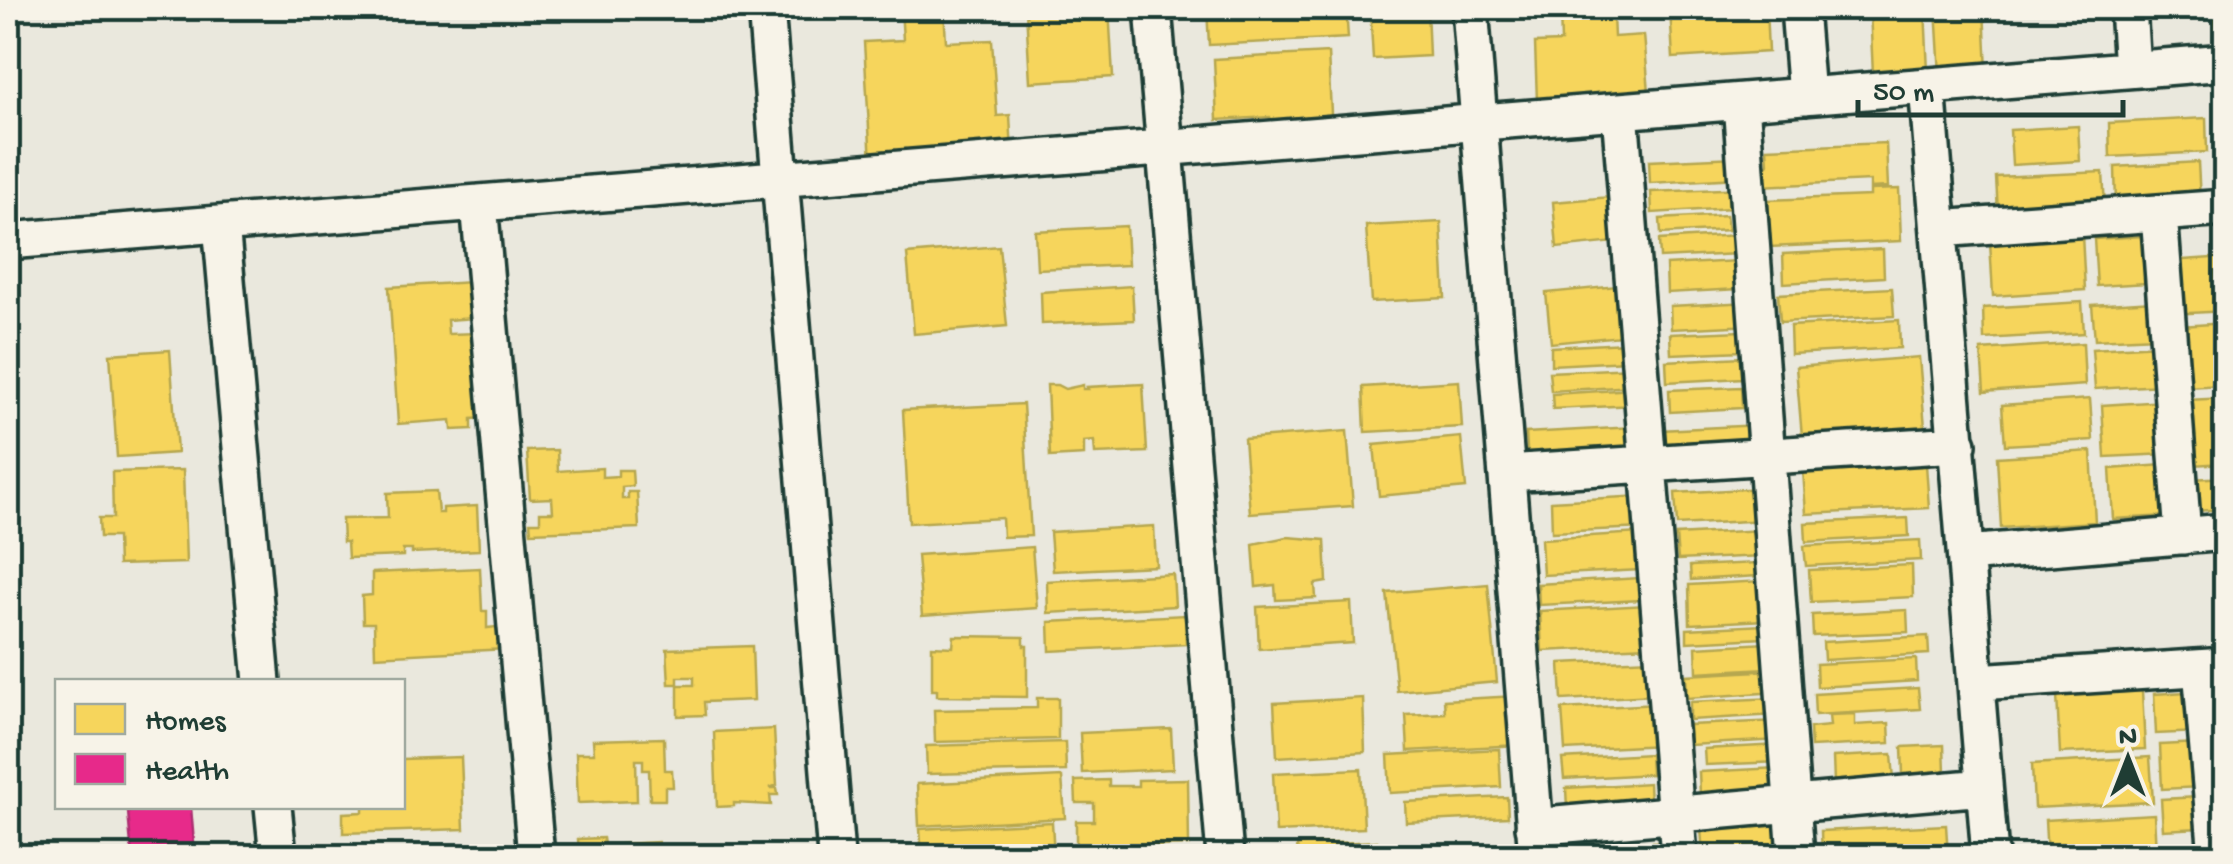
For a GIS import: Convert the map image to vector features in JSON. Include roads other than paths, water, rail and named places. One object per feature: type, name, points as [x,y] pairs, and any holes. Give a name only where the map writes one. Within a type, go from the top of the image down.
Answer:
[{"type":"street","points":[[766,8],[836,856]]},
{"type":"street","points":[[1153,8],[1225,856]]},
{"type":"street","points":[[1470,8],[1535,842],[1676,815],[1984,787]]},
{"type":"street","points":[[1799,8],[1806,96]]},
{"type":"street","points":[[2128,8],[2132,70]]},
{"type":"street","points":[[8,241],[2226,62]]},
{"type":"street","points":[[1927,86],[1990,856]]},
{"type":"street","points":[[1740,102],[1796,856]]},
{"type":"street","points":[[1620,111],[1680,856]]},
{"type":"street","points":[[479,204],[536,856]]},
{"type":"street","points":[[1939,229],[2226,208]]},
{"type":"street","points":[[2159,213],[2183,536]]},
{"type":"street","points":[[221,224],[262,679]]},
{"type":"street","points":[[1507,473],[1958,444]]},
{"type":"street","points":[[1966,554],[2226,532]]},
{"type":"street","points":[[1977,682],[2213,667],[2217,856]]},
{"type":"street","points":[[273,809],[278,856]]}]
